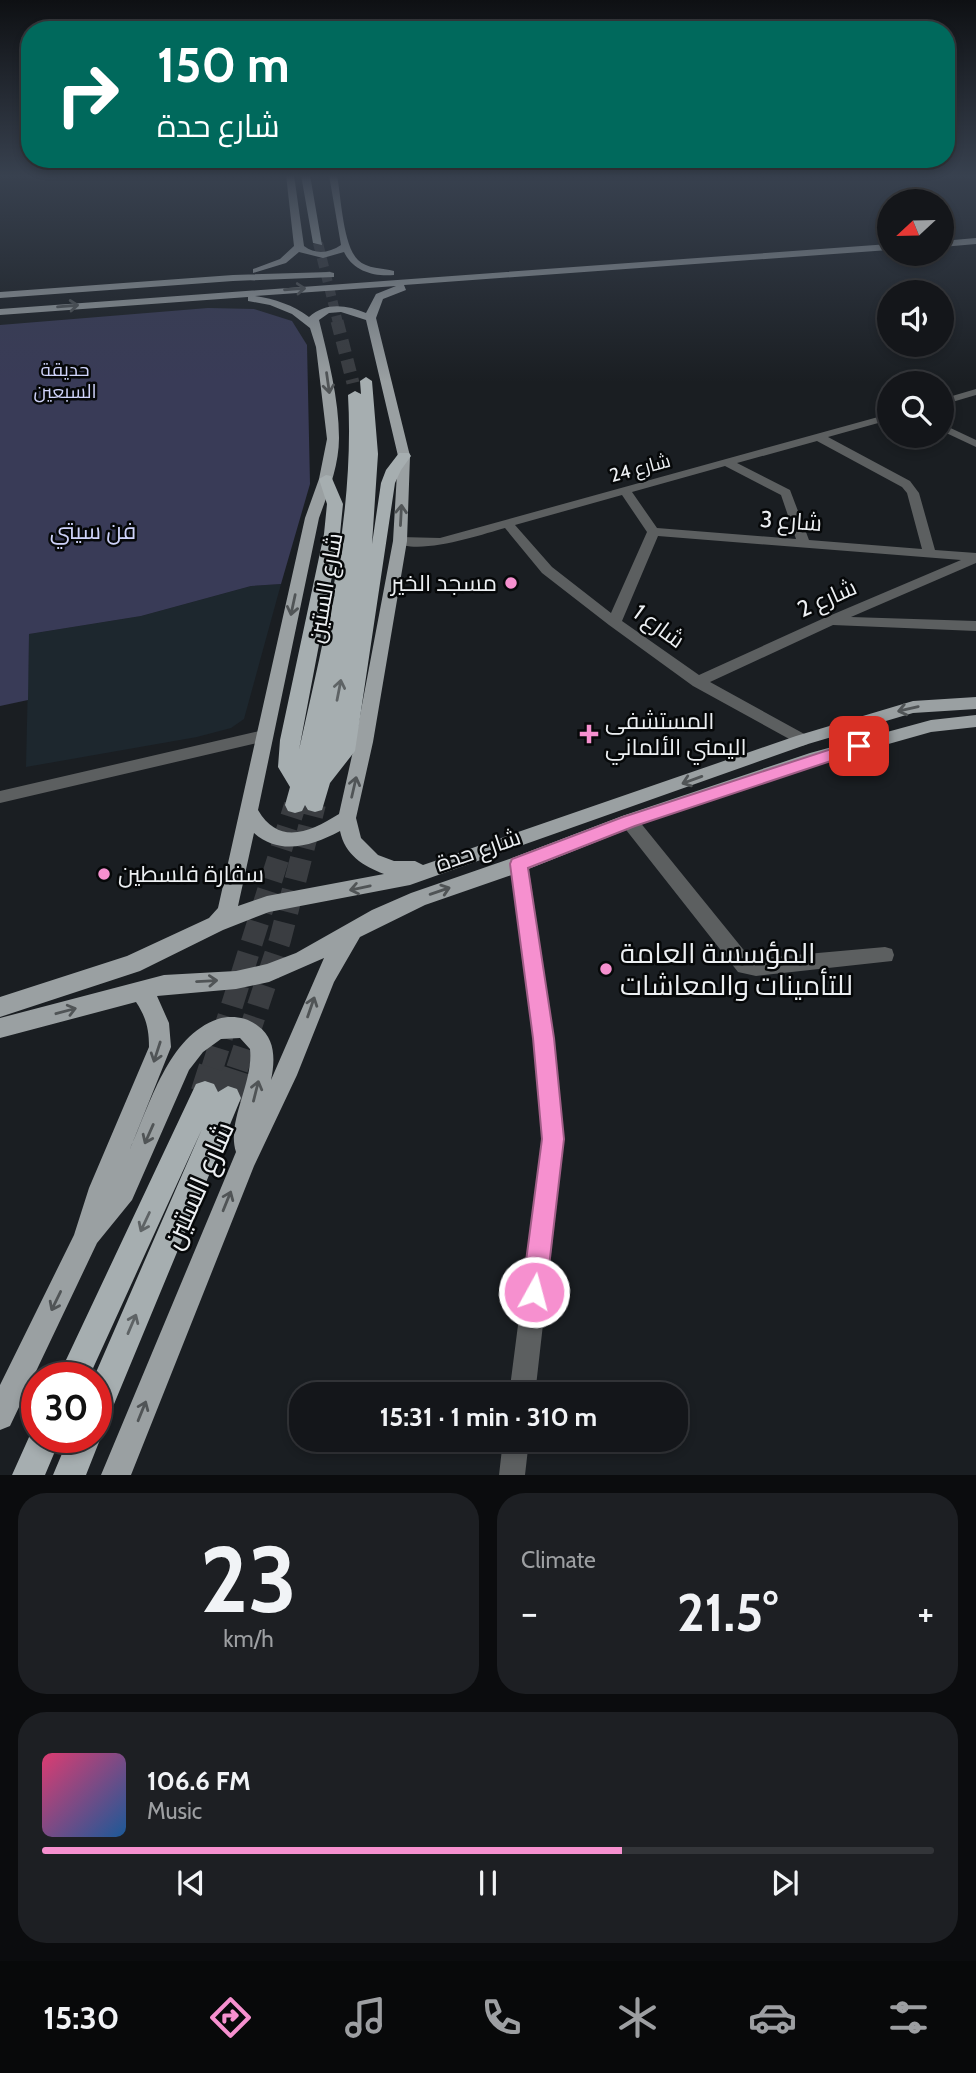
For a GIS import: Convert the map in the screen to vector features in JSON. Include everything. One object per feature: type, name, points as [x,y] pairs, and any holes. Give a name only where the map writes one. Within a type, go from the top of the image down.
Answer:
[{"type":"highway","name":"شارع الستين","points":[[295,805],[346,563],[355,505],[359,473],[360,382],[372,425],[370,513],[364,561],[315,804]]},
{"type":"highway","points":[[321,780],[345,751],[385,516],[388,480],[391,470],[404,456]]},
{"type":"highway","points":[[300,787],[288,767],[289,754],[332,534],[335,504],[326,479]]},
{"type":"highway","name":"شارع الستين","points":[[81,1362],[217,1095],[112,1368]]},
{"type":"highway","points":[[28,1475],[38,1453]]},
{"type":"highway","points":[[69,1475],[78,1453]]},
{"type":"main road","points":[[299,244],[306,253],[323,254],[339,251],[346,245],[357,264],[391,273]]},
{"type":"main road","points":[[351,274],[508,267],[791,244]]},
{"type":"main road","points":[[233,278],[278,264],[299,247]]},
{"type":"main road","points":[[745,247],[741,249],[741,253],[755,257]]},
{"type":"main road","points":[[0,312],[877,248]]},
{"type":"main road","points":[[700,250],[713,255],[714,258],[709,260]]},
{"type":"main road","points":[[0,295],[233,278],[338,275]]},
{"type":"main road","points":[[429,870],[394,869],[371,861],[352,841],[347,818],[365,742],[400,541],[404,456],[371,318],[372,305],[376,298],[388,290],[475,278]]},
{"type":"main road","points":[[165,299],[245,298],[272,302],[296,312],[315,327]]},
{"type":"main road","points":[[216,924],[227,912],[312,518],[326,479],[333,439],[322,347],[313,319],[319,313],[333,309],[349,309],[371,318]]},
{"type":"main road","name":"شارع حدة","points":[[0,1007],[132,964],[216,924],[267,904],[410,877],[863,721],[914,707],[976,702]]},
{"type":"main road","points":[[863,721],[883,739]]},
{"type":"main road","name":"شارع حدة","points":[[0,1028],[164,985],[236,980],[269,973],[303,959],[418,899],[519,864],[629,821],[810,760],[931,726],[976,721]]},
{"type":"main road","points":[[249,810],[254,821],[267,834],[287,840],[310,838],[347,818]]},
{"type":"main road","name":"شارع الستين","points":[[116,1475],[244,1158],[270,1112],[315,994],[331,962],[355,930]]},
{"type":"main road","points":[[0,1416],[86,1239],[100,1188],[160,1046],[161,1027],[155,1010],[140,991]]},
{"type":"main road","points":[[86,1239],[124,1191],[187,1054],[203,1037],[230,1027],[242,1028],[254,1035],[261,1044],[263,1059],[244,1158]]},
{"type":"street","points":[[954,398],[976,392]]},
{"type":"street","name":"شارع 24","points":[[400,541],[440,542],[877,420]]},
{"type":"street","points":[[954,433],[976,444]]},
{"type":"street","points":[[819,437],[906,484],[913,493],[929,552]]},
{"type":"street","points":[[728,463],[786,493],[804,543]]},
{"type":"street","points":[[614,622],[653,532],[624,490]]},
{"type":"street","name":"شارع 1","points":[[508,524],[547,570],[614,622],[698,682],[802,740]]},
{"type":"street","name":"شارع 3","points":[[653,532],[929,552],[976,558]]},
{"type":"street","name":"شارع 2","points":[[698,682],[827,621],[976,558]]},
{"type":"street","points":[[827,621],[976,626]]},
{"type":"street","points":[[0,797],[264,736]]},
{"type":"street","points":[[629,821],[745,966],[756,968],[885,955]]},
{"type":"street","points":[[519,864],[544,1038],[553,1139],[524,1382]]},
{"type":"street","points":[[512,1475],[515,1452]]},
{"type":"shaded area","points":[[281,584],[244,719],[231,728],[197,737],[26,767],[29,634],[141,616],[251,586]]},
{"type":"green space","name":"فن سيتي","points":[[208,308],[254,309],[292,321],[307,345],[310,484],[281,584],[251,586],[141,616],[29,634],[28,700],[0,706],[0,325]]},
{"type":"tunnel","points":[[318,244],[338,323]]},
{"type":"tunnel","points":[[337,321],[353,383]]},
{"type":"tunnel","points":[[237,1069],[280,940],[315,804]]},
{"type":"tunnel","points":[[212,1069],[295,805]]},
{"type":"tunnel","points":[[205,1093],[213,1068]]},
{"type":"tunnel","points":[[228,1098],[238,1068]]},
{"type":"place","name":"مسجد الخير","points":[[511,583]]},
{"type":"place","name":"المستشفى اليمني الألماني","points":[[589,734]]},
{"type":"place","name":"سفارة فلسطين","points":[[104,874]]},
{"type":"place","name":"المؤسسة العامة للتأمينات والمعاشات","points":[[606,969]]},
{"type":"route","points":[[534,1292],[553,1139],[544,1038],[519,864],[629,821],[859,746]]},
{"type":"park label","name":"حديقة السبعين","points":[[65,380]]}]
